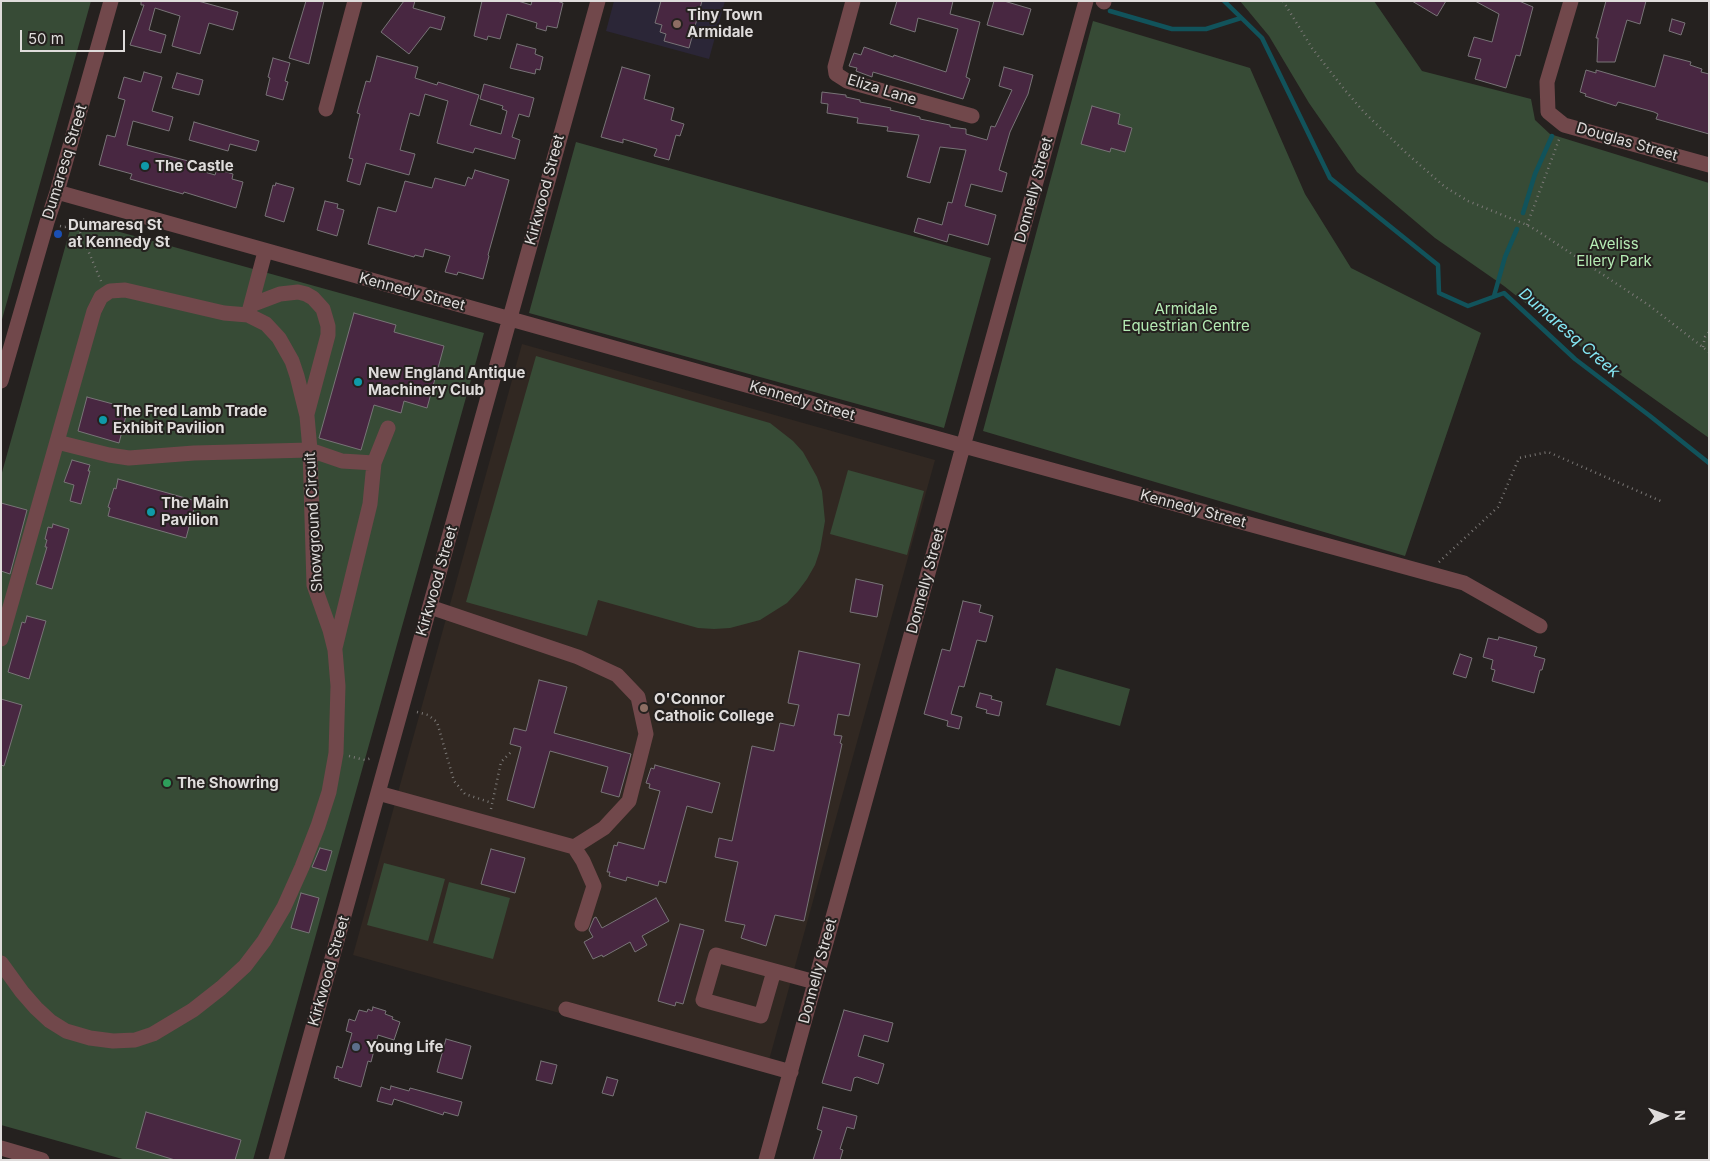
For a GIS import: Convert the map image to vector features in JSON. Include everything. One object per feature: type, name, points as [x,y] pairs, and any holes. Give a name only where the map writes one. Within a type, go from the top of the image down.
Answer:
[{"type":"street","name":"Dumaresq Street","points":[[1,380],[46,222],[58,192],[111,1]]},
{"type":"street","points":[[326,109],[354,1]]},
{"type":"street","name":"Kirkwood Street","points":[[276,1160],[598,1]]},
{"type":"street","name":"Eliza Lane","points":[[853,1],[834,68],[836,74],[847,81],[972,116]]},
{"type":"street","name":"Donnelly Street","points":[[766,1160],[1086,1]]},
{"type":"street","name":"Douglas Street","points":[[1571,1],[1547,82],[1548,112],[1564,125],[1709,165]]},
{"type":"street","name":"Kennedy Street","points":[[58,192],[265,252],[1464,583],[1540,626]]},
{"type":"street","points":[[250,310],[265,252]]},
{"type":"street","name":"Showground Circuit","points":[[1,963],[22,992],[50,1021],[66,1031],[90,1038],[113,1041],[135,1040],[153,1034],[193,1010],[244,966],[264,941],[284,907],[318,826],[328,792],[336,752],[338,686],[335,650],[314,585],[310,450],[307,416],[297,376],[285,348],[279,338],[250,310],[224,313],[125,290],[115,290],[106,293]]},
{"type":"street","points":[[250,310],[280,294],[298,292],[313,298],[323,309],[328,326],[328,335],[307,416]]},
{"type":"street","points":[[1,639],[94,312],[101,297],[106,293]]},
{"type":"street","points":[[335,650],[370,504],[374,463],[388,428]]},
{"type":"street","points":[[57,442],[128,458],[200,453],[310,450],[342,461],[374,463]]},
{"type":"street","points":[[430,607],[578,657],[617,675],[638,697],[646,734],[629,801],[604,828],[574,847]]},
{"type":"street","points":[[378,793],[574,847],[583,861],[594,886],[582,924]]},
{"type":"street","points":[[774,971],[761,1016],[703,1000],[716,955],[815,982]]},
{"type":"street","points":[[566,1009],[790,1072]]},
{"type":"street","points":[[1,1148],[42,1160]]},
{"type":"path","points":[[1283,1],[1312,48],[1363,111],[1411,158],[1445,187],[1468,201],[1527,224],[1650,306],[1709,352]]},
{"type":"path","points":[[1527,224],[1561,133]]},
{"type":"path","points":[[57,225],[65,227],[88,218]]},
{"type":"path","points":[[76,223],[83,239]]},
{"type":"path","points":[[87,248],[106,293]]},
{"type":"path","points":[[1703,347],[1705,337],[1709,332]]},
{"type":"path","points":[[1427,573],[1498,507],[1519,458],[1548,452],[1663,502]]},
{"type":"path","points":[[417,711],[428,715],[437,722],[454,781],[466,794],[492,803]]},
{"type":"path","points":[[488,823],[501,762],[511,752]]},
{"type":"path","points":[[365,760],[375,757]]},
{"type":"shaded area","points":[[614,1],[725,1],[709,59],[606,31]]},
{"type":"shaded area","name":"O'Connor Catholic College","points":[[522,344],[935,460],[766,1071],[353,955]]},
{"type":"green space","points":[[1,1],[91,1],[1,323]]},
{"type":"green space","name":"Aveliss Ellery Park","points":[[1240,1],[1374,1],[1422,71],[1531,99],[1535,120],[1550,134],[1709,183],[1709,438],[1577,344],[1504,286],[1435,238],[1357,172],[1309,103],[1269,36]]},
{"type":"green space","name":"Armidale Equestrian Centre","points":[[1093,21],[1250,68],[1305,194],[1351,268],[1481,333],[1405,556],[983,431]]},
{"type":"green space","points":[[576,142],[991,258],[944,428],[529,313]]},
{"type":"green space","points":[[73,219],[484,333],[253,1160],[126,1160],[1,1125],[1,476]]},
{"type":"green space","points":[[536,356],[770,423],[793,441],[803,452],[817,477],[822,491],[825,521],[820,550],[815,565],[807,579],[787,603],[760,620],[730,628],[714,629],[698,628],[598,600],[587,636],[466,602]]},
{"type":"green space","points":[[848,470],[924,491],[907,555],[830,534]]},
{"type":"green space","points":[[1056,668],[1130,689],[1120,726],[1046,705]]},
{"type":"green space","points":[[384,863],[445,879],[428,941],[367,925]]},
{"type":"green space","points":[[449,882],[510,898],[493,959],[433,943]]},
{"type":"building","points":[[141,1],[198,1],[238,12],[233,30],[209,23],[200,54],[172,46],[180,16],[155,8],[149,30],[166,35],[161,53],[130,45],[144,5],[141,5]]},
{"type":"building","points":[[306,1],[324,1],[309,64],[289,58]]},
{"type":"building","points":[[404,1],[415,1],[413,8],[445,17],[441,30],[430,27],[409,54],[381,32]]},
{"type":"building","points":[[482,1],[518,1],[531,5],[532,1],[557,1],[563,3],[557,28],[547,26],[546,31],[536,28],[537,23],[507,14],[500,39],[488,36],[487,40],[474,36]]},
{"type":"building","name":"Tiny Town Armidale","points":[[661,1],[702,1],[689,48],[664,41],[666,34],[660,32],[662,25],[655,23]]},
{"type":"building","points":[[897,1],[953,1],[950,14],[980,22],[966,77],[970,79],[963,99],[873,72],[872,77],[856,71],[857,68],[849,66],[854,53],[861,55],[864,47],[946,72],[958,29],[918,18],[915,32],[890,24]]},
{"type":"building","points":[[994,1],[1004,1],[1031,9],[1023,35],[987,25]]},
{"type":"building","points":[[1412,1],[1446,1],[1437,16]]},
{"type":"building","points":[[1475,1],[1519,1],[1533,7],[1520,56],[1516,55],[1506,88],[1475,79],[1481,59],[1468,56],[1474,37],[1492,42],[1499,14]]},
{"type":"building","points":[[1606,1],[1646,1],[1640,24],[1627,20],[1615,62],[1597,62],[1598,38],[1596,38]]},
{"type":"building","points":[[1672,19],[1685,23],[1681,35],[1669,31]]},
{"type":"building","points":[[517,44],[536,49],[535,54],[543,57],[540,70],[536,69],[535,74],[510,68]]},
{"type":"building","points":[[1664,55],[1691,62],[1690,65],[1702,69],[1701,72],[1709,74],[1709,134],[1656,119],[1658,114],[1654,112],[1618,102],[1616,106],[1585,96],[1586,94],[1580,92],[1586,70],[1596,73],[1596,70],[1655,87]]},
{"type":"building","points":[[377,56],[418,67],[415,78],[437,85],[438,82],[479,95],[470,125],[501,134],[507,111],[502,109],[503,106],[480,99],[484,84],[534,98],[529,117],[519,114],[512,137],[520,140],[515,159],[475,148],[473,153],[437,143],[448,101],[425,94],[419,116],[410,113],[400,150],[415,154],[409,175],[366,163],[360,185],[347,181],[353,159],[349,158],[360,114],[357,113],[366,81],[370,82]]},
{"type":"building","points":[[273,58],[290,63],[285,81],[288,82],[283,100],[266,95]]},
{"type":"building","points":[[622,67],[650,75],[644,99],[674,108],[671,120],[684,124],[680,136],[676,135],[669,160],[654,156],[657,149],[623,139],[623,143],[601,137]]},
{"type":"building","points":[[1004,67],[1033,75],[1028,94],[1010,132],[999,170],[1007,173],[1002,192],[971,184],[965,206],[996,215],[988,245],[949,234],[947,242],[914,232],[918,218],[942,225],[948,202],[952,203],[966,150],[940,147],[930,183],[907,177],[919,135],[887,131],[888,127],[857,123],[858,118],[827,113],[828,104],[821,103],[822,92],[846,95],[846,97],[860,100],[860,102],[891,108],[890,110],[920,117],[920,119],[966,129],[966,134],[987,140],[991,126],[995,127],[1012,90],[999,86]]},
{"type":"building","points":[[144,72],[162,77],[152,111],[173,117],[169,131],[133,121],[127,145],[192,162],[191,168],[215,175],[217,169],[233,174],[232,179],[243,182],[236,208],[184,192],[183,194],[130,179],[132,174],[99,165],[107,135],[115,137],[125,100],[118,98],[124,77],[141,82]]},
{"type":"building","points":[[177,73],[203,80],[199,95],[172,88]]},
{"type":"building","points":[[1092,106],[1120,114],[1118,124],[1132,128],[1125,152],[1111,148],[1110,152],[1081,144]]},
{"type":"building","points":[[194,122],[259,141],[256,151],[230,144],[228,151],[189,140]]},
{"type":"building","points":[[475,170],[509,180],[483,279],[458,272],[457,275],[445,272],[450,256],[425,249],[423,257],[415,255],[414,257],[368,244],[378,207],[396,212],[405,181],[432,188],[435,178],[465,186],[468,177],[472,179]]},
{"type":"building","points":[[276,183],[294,188],[284,222],[265,216],[273,185],[275,186]]},
{"type":"building","points":[[325,201],[338,204],[337,208],[344,210],[337,236],[317,230]]},
{"type":"building","name":"New England Antique Machinery Club","points":[[354,313],[396,325],[394,332],[444,346],[427,408],[404,401],[401,413],[374,405],[361,450],[319,438]]},
{"type":"building","name":"The Fred Lamb Trade Exhibit Pavilion","points":[[87,397],[128,408],[119,443],[78,431]]},
{"type":"building","points":[[72,460],[90,465],[81,504],[70,501],[74,485],[64,482]]},
{"type":"building","name":"The Main Pavilion","points":[[118,479],[196,501],[186,538],[108,516],[110,508],[108,507]]},
{"type":"building","points":[[1,503],[27,510],[10,574],[1,571]]},
{"type":"building","points":[[53,524],[69,529],[52,589],[36,584],[47,547],[45,547],[47,540],[45,539],[48,527],[52,528]]},
{"type":"building","points":[[856,579],[883,585],[877,617],[850,612]]},
{"type":"building","points":[[963,601],[981,605],[979,612],[993,616],[986,642],[977,640],[964,687],[959,686],[951,714],[962,717],[959,729],[947,726],[948,721],[924,714],[942,649],[950,651]]},
{"type":"building","points":[[27,616],[46,621],[29,679],[8,672],[22,622],[25,623]]},
{"type":"building","points":[[1499,637],[1537,647],[1534,656],[1545,659],[1534,693],[1492,681],[1495,670],[1491,669],[1493,660],[1483,657],[1488,638],[1498,640]]},
{"type":"building","points":[[799,651],[860,664],[849,716],[838,714],[834,735],[842,736],[840,743],[842,744],[804,921],[775,915],[766,946],[741,938],[745,925],[725,921],[738,862],[715,857],[719,838],[732,841],[752,746],[774,751],[780,723],[794,726],[799,705],[788,703]]},
{"type":"building","points":[[1460,654],[1472,658],[1466,678],[1453,674]]},
{"type":"building","points":[[539,680],[567,687],[554,733],[631,754],[619,797],[601,792],[608,767],[550,751],[534,808],[507,800],[521,747],[510,744],[514,728],[526,731]]},
{"type":"building","points":[[980,693],[992,696],[991,699],[1002,702],[999,716],[986,713],[987,710],[976,707]]},
{"type":"building","points":[[1,699],[22,705],[4,766],[1,765]]},
{"type":"building","points":[[655,765],[720,783],[712,813],[687,806],[666,883],[659,881],[658,886],[627,877],[626,881],[609,876],[610,872],[607,872],[614,845],[617,846],[618,842],[644,849],[660,791],[649,788],[650,784],[646,783],[651,768],[654,769]]},
{"type":"building","points":[[320,848],[332,851],[326,871],[312,867]]},
{"type":"building","points":[[491,849],[525,858],[515,893],[481,884]]},
{"type":"building","points":[[301,893],[319,898],[309,933],[291,928]]},
{"type":"building","points":[[656,898],[669,921],[642,936],[647,945],[635,952],[630,942],[603,957],[602,955],[593,959],[584,942],[593,937],[589,930],[594,918],[596,917],[602,928]]},
{"type":"building","points":[[680,924],[704,930],[683,1004],[676,1002],[675,1006],[658,1001]]},
{"type":"building","points":[[373,1007],[386,1011],[385,1014],[400,1022],[394,1040],[378,1035],[371,1062],[368,1061],[361,1087],[334,1078],[337,1066],[342,1068],[352,1033],[346,1031],[349,1019],[355,1021],[359,1010],[367,1012],[368,1009],[372,1011]]},
{"type":"building","points":[[844,1010],[893,1023],[888,1042],[864,1035],[858,1056],[884,1064],[878,1084],[857,1077],[854,1078],[851,1091],[822,1083]]},
{"type":"building","points":[[446,1039],[471,1046],[462,1079],[437,1072]]},
{"type":"building","points":[[541,1061],[557,1065],[552,1084],[536,1080]]},
{"type":"building","points":[[607,1077],[618,1080],[613,1096],[602,1093]]},
{"type":"building","points":[[391,1086],[409,1091],[410,1088],[462,1102],[458,1116],[444,1112],[443,1115],[394,1099],[392,1105],[377,1101],[381,1087],[390,1090]]},
{"type":"building","points":[[823,1107],[857,1116],[854,1129],[847,1127],[840,1149],[843,1150],[840,1160],[813,1160],[822,1131],[817,1129]]},
{"type":"building","points":[[146,1112],[241,1140],[235,1160],[175,1160],[136,1148]]},
{"type":"waterway","name":"Dumaresq Creek","points":[[1224,1],[1262,38],[1330,178],[1438,265],[1439,293],[1468,306],[1504,293],[1575,359],[1709,463]]},
{"type":"waterway","points":[[1110,11],[1172,29],[1206,29],[1241,18]]},
{"type":"waterway","points":[[1523,213],[1535,174],[1552,136]]},
{"type":"waterway","points":[[1494,296],[1505,257],[1517,229]]},
{"type":"place","name":"Tiny Town Armidale","points":[[677,24]]},
{"type":"place","name":"The Castle","points":[[145,166]]},
{"type":"place","name":"Dumaresq St at Kennedy St","points":[[58,234]]},
{"type":"place","name":"New England Antique Machinery Club","points":[[358,382]]},
{"type":"place","name":"The Fred Lamb Trade Exhibit Pavilion","points":[[103,420]]},
{"type":"place","name":"The Main Pavilion","points":[[151,512]]},
{"type":"place","name":"O'Connor Catholic College","points":[[644,708]]},
{"type":"place","name":"The Showring","points":[[167,783]]},
{"type":"place","name":"Young Life","points":[[356,1047]]}]
